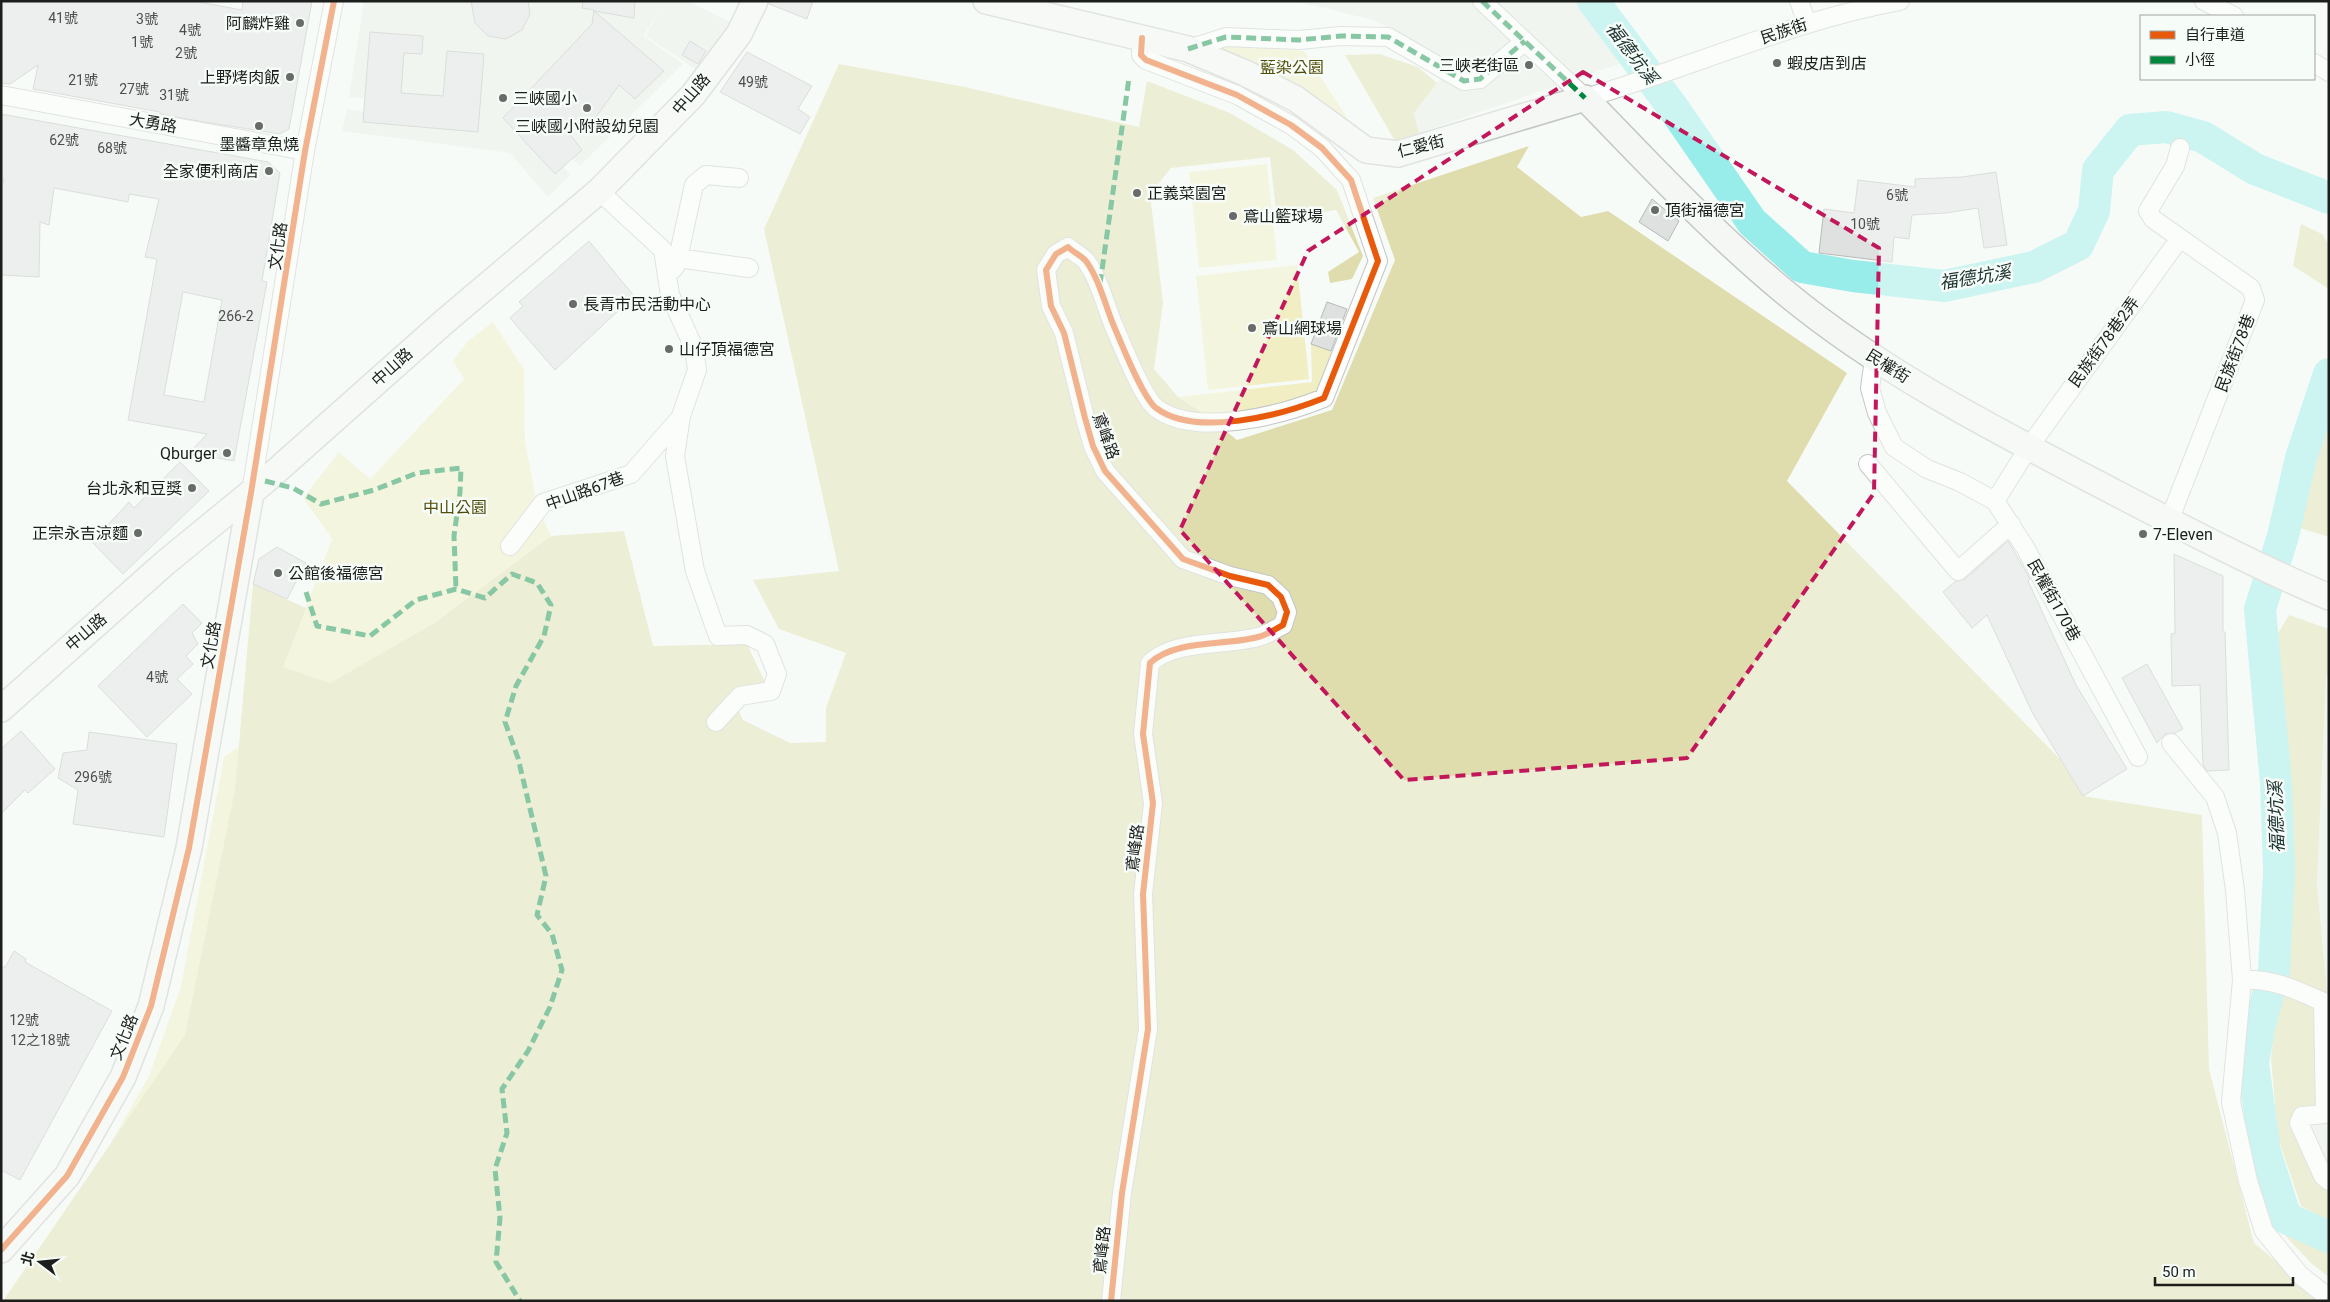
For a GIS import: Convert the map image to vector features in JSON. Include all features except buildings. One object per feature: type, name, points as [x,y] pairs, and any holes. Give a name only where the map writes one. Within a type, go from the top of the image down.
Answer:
[{"type":"street","name":"文化路","points":[[1,1250],[67,1176],[123,1077],[151,1006],[190,848],[251,493],[305,150],[334,1]]},
{"type":"street","name":"中山路","points":[[1,708],[165,563],[251,493],[444,322],[599,191],[693,94],[739,34],[755,1]]},
{"type":"street","name":"仁愛街","points":[[986,1],[1188,49],[1245,73],[1296,99],[1366,150],[1398,154],[1585,98]]},
{"type":"street","points":[[1482,1],[1585,98]]},
{"type":"street","points":[[1799,1],[1807,23]]},
{"type":"street","name":"民族街","points":[[1585,98],[1623,87],[1670,69],[1807,23],[1900,1]]},
{"type":"street","points":[[2204,1],[2232,15]]},
{"type":"street","points":[[1188,49],[1226,37],[1299,40],[1341,36],[1388,36],[1419,56],[1464,80],[1480,79],[1525,41]]},
{"type":"street","name":"鳶峰路","points":[[1111,1301],[1122,1193],[1148,1029],[1143,894],[1153,803],[1143,734],[1150,663],[1160,654],[1180,649],[1259,637],[1283,625],[1287,612],[1281,597],[1268,585],[1230,576],[1183,559],[1105,472],[1090,437],[1064,333],[1051,306],[1046,270],[1056,254],[1068,247],[1085,261],[1100,289],[1130,363],[1155,407],[1172,417],[1192,422],[1269,416],[1324,398],[1378,260],[1351,180],[1322,148],[1291,125],[1237,95],[1146,60],[1141,55],[1142,38]]},
{"type":"street","points":[[2315,64],[2329,72]]},
{"type":"street","name":"大勇路","points":[[1,95],[305,150]]},
{"type":"street","name":"民權街","points":[[1585,98],[1710,227],[1788,295],[1874,359],[2029,447],[2169,521],[2244,560],[2329,597]]},
{"type":"street","name":"民族街78巷","points":[[2169,521],[2255,300],[2251,288],[2153,219],[2148,210],[2175,166],[2180,148]]},
{"type":"street","points":[[667,275],[675,267],[678,258],[694,185],[706,175],[739,178]]},
{"type":"street","points":[[599,191],[663,250],[670,295],[694,348],[697,370],[681,416],[675,456],[695,570],[718,636],[747,635],[765,644],[777,674],[771,691],[740,696],[716,722]]},
{"type":"street","name":"民族街78巷2弄","points":[[2029,447],[2180,238]]},
{"type":"street","points":[[678,258],[748,268]]},
{"type":"street","points":[[1874,359],[1870,388],[1877,413],[1894,447],[1927,468],[1960,482],[1995,501],[2029,447]]},
{"type":"street","name":"中山路67巷","points":[[510,546],[543,503],[631,474],[681,416]]},
{"type":"street","points":[[1868,464],[1958,571],[2012,524]]},
{"type":"street","name":"民權街170巷","points":[[1995,501],[2012,524],[2138,757]]},
{"type":"street","points":[[2171,743],[2215,797],[2227,833],[2249,980],[2231,1102],[2248,1181],[2264,1231],[2300,1275],[2329,1298]]},
{"type":"street","points":[[2249,980],[2289,987],[2323,1002],[2325,1114],[2302,1116],[2299,1123],[2323,1176],[2329,1181]]},
{"type":"highlighted area","points":[[1583,72],[1879,248],[1874,493],[1687,758],[1404,780],[1180,530],[1308,251]]},
{"type":"shaded area","name":"三峽國小","points":[[364,1],[689,1],[734,24],[699,72],[646,36],[659,9],[644,36],[683,64],[580,166],[572,159],[563,167],[571,175],[548,197],[510,153],[342,131],[347,109],[364,112],[365,99],[349,97]]},
{"type":"shaded area","name":"三峽老街區","points":[[1295,1],[1578,1],[1628,61],[1419,133],[1414,113],[1447,69],[1377,21]]},
{"type":"shaded area","points":[[1379,54],[1418,67],[1437,83],[1414,113],[1419,133],[1395,141],[1345,55]]},
{"type":"shaded area","points":[[839,64],[965,87],[1139,127],[1147,81],[1230,113],[1293,150],[1337,190],[1363,256],[1352,279],[1330,283],[1328,272],[1359,252],[1336,210],[1277,219],[1270,157],[1171,168],[1150,194],[1163,303],[1154,369],[1178,397],[1206,415],[1237,440],[1332,410],[1395,260],[1373,198],[1529,146],[1517,167],[1581,217],[1608,211],[1847,373],[1787,481],[2060,759],[2083,796],[2202,815],[2209,1069],[2254,1243],[2325,1301],[3,1301],[185,1035],[235,790],[253,584],[306,608],[283,667],[330,683],[436,622],[551,536],[624,531],[653,646],[747,644],[765,682],[730,691],[743,720],[790,743],[826,742],[826,708],[846,653],[779,629],[753,580],[839,571],[764,229]]},
{"type":"shaded area","points":[[2301,224],[2322,234],[2329,245],[2329,289],[2293,266]]},
{"type":"shaded area","points":[[2329,424],[2329,537],[2300,528],[2318,456]]},
{"type":"shaded area","points":[[2289,615],[2329,629],[2329,673],[2326,676],[2317,885],[2328,1002],[2329,1117],[2306,1125],[2329,1172],[2329,1221],[2301,1206],[2278,1138],[2271,1058],[2293,881],[2278,633]]},
{"type":"shaded area","points":[[2329,673],[2329,1069],[2328,1002],[2317,885],[2326,676]]},
{"type":"shaded area","points":[[2329,1117],[2329,1172],[2306,1125]]},
{"type":"shaded area","points":[[2280,1230],[2329,1252],[2329,1277],[2312,1264]]},
{"type":"green space","name":"藍染公園","points":[[1218,45],[1304,51],[1355,130],[1213,48]]},
{"type":"green space","name":"鳶山籃球場","points":[[1267,164],[1277,260],[1199,268],[1189,172]]},
{"type":"green space","name":"鳶山網球場","points":[[1297,265],[1309,379],[1208,390],[1196,276]]},
{"type":"green space","name":"中山公園","points":[[493,322],[524,369],[525,440],[537,505],[551,536],[528,554],[94,1172],[149,1076],[181,986],[224,757],[292,709],[418,649],[461,604],[436,622],[330,683],[283,667],[332,539],[303,498],[339,452],[370,479],[464,379],[453,361],[468,341]]},
{"type":"green space","points":[[1311,344],[1333,352],[1318,391],[1299,400],[1266,409],[1206,415],[1178,397],[1312,382]]},
{"type":"waterway","name":"福德坑溪","points":[[1593,1],[1674,109],[1752,222],[1802,267],[1853,276],[1944,286],[2034,267],[2078,245],[2094,211],[2098,170],[2130,130],[2166,127],[2203,137],[2255,169],[2329,198]]},
{"type":"waterway","name":"福德坑溪","points":[[2329,374],[2301,458],[2283,536],[2260,609],[2276,783],[2279,872],[2274,971],[2259,1029],[2253,1063],[2265,1152],[2286,1218],[2329,1237]]},
{"type":"marked path","points":[[1482,1],[1585,98]]},
{"type":"marked path","points":[[1188,49],[1226,37],[1299,40],[1341,36],[1388,37],[1464,81],[1480,79],[1525,41]]},
{"type":"marked path","points":[[1100,284],[1129,78]]},
{"type":"marked path","points":[[265,481],[293,488],[321,504],[374,490],[417,473],[461,468],[454,536],[456,589]]},
{"type":"marked path","points":[[306,592],[317,626],[370,636],[416,600],[456,589],[485,598],[512,574],[537,583],[551,605],[544,636],[516,686],[505,722],[518,758],[546,876],[537,915],[552,934],[562,970],[550,1007],[528,1051],[502,1089],[507,1133],[495,1169],[500,1218],[496,1262],[520,1301]]},
{"type":"cycle path","points":[[1,1250],[67,1176],[123,1077],[151,1006],[189,848],[251,493],[305,151],[334,1]]},
{"type":"cycle path","points":[[1111,1301],[1122,1193],[1148,1029],[1143,894],[1153,803],[1143,734],[1150,663],[1161,655],[1173,650],[1201,644],[1245,640],[1261,636],[1283,625],[1287,612],[1281,597],[1268,585],[1230,576],[1183,559],[1105,471],[1093,446],[1064,333],[1051,306],[1046,270],[1056,254],[1068,247],[1084,259],[1091,268],[1132,369],[1150,402],[1156,408],[1173,417],[1216,423],[1263,417],[1324,398],[1378,261],[1351,180],[1322,148],[1291,125],[1237,95],[1146,60],[1141,55],[1142,38]]},
{"type":"place","name":"阿麟炸雞","points":[[300,23]]},
{"type":"place","name":"蝦皮店到店","points":[[1777,63]]},
{"type":"place","name":"三峽老街區","points":[[1529,65]]},
{"type":"place","name":"上野烤肉飯","points":[[290,77]]},
{"type":"place","name":"三峽國小","points":[[503,98]]},
{"type":"place","name":"三峽國小附設幼兒園","points":[[587,108]]},
{"type":"place","name":"墨醬章魚燒","points":[[259,126]]},
{"type":"place","name":"全家便利商店","points":[[269,171]]},
{"type":"place","name":"正義菜園宮","points":[[1137,193]]},
{"type":"place","name":"頂街福德宮","points":[[1655,210]]},
{"type":"place","name":"鳶山籃球場","points":[[1233,216]]},
{"type":"place","name":"長青市民活動中心","points":[[573,304]]},
{"type":"place","name":"鳶山網球場","points":[[1252,328]]},
{"type":"place","name":"山仔頂福德宮","points":[[669,349]]},
{"type":"place","name":"Qburger","points":[[227,453]]},
{"type":"place","name":"台北永和豆獎","points":[[192,488]]},
{"type":"place","name":"正宗永吉涼麵","points":[[138,533]]},
{"type":"place","name":"7-Eleven","points":[[2143,534]]},
{"type":"place","name":"公館後福德宮","points":[[278,573]]}]
